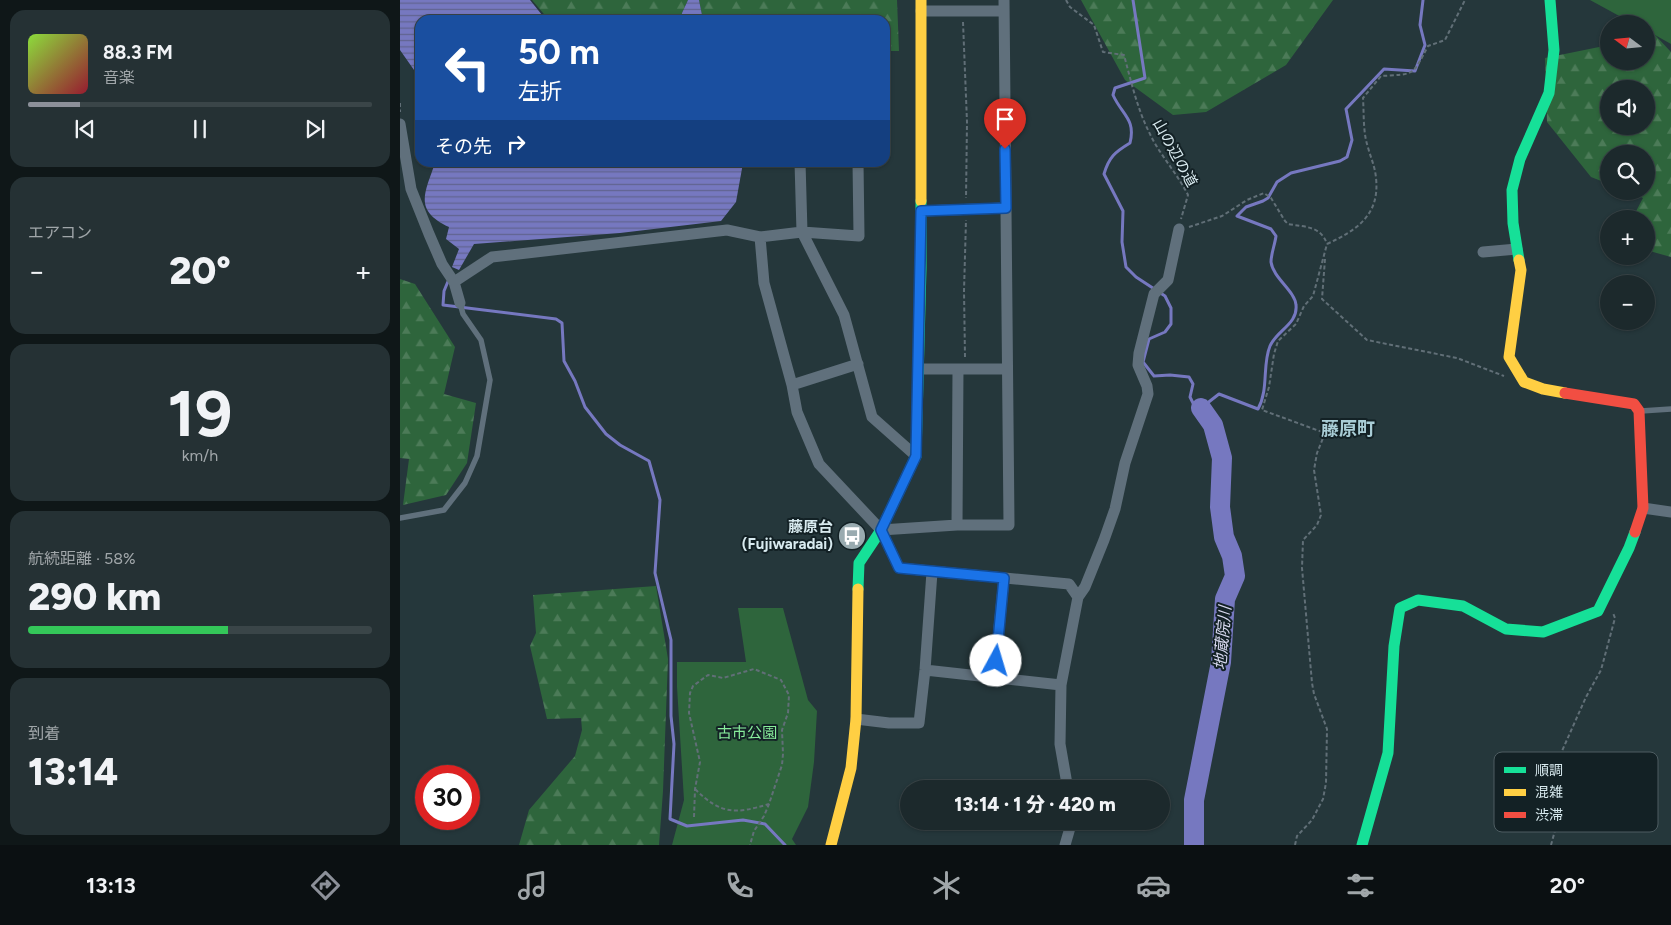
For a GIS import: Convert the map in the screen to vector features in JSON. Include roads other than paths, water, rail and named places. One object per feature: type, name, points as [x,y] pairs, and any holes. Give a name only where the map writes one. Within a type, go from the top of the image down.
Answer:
[{"type":"street","points":[[1362,845],[1388,753],[1394,646],[1400,608],[1418,600],[1464,606],[1506,629],[1543,632],[1598,611],[1629,548],[1643,508],[1639,411],[1634,404],[1542,389],[1524,382],[1509,357],[1521,270],[1513,223],[1512,190],[1520,159],[1549,93],[1554,50],[1550,0]]},
{"type":"street","points":[[831,845],[851,768],[856,719],[859,563],[881,530],[916,456],[921,211],[921,5],[962,11],[1004,5],[1009,525],[957,525],[881,530]]},
{"type":"street","points":[[400,124],[411,189],[442,264],[454,282],[461,308]]},
{"type":"street","points":[[800,167],[802,232],[844,315],[872,417],[916,456]]},
{"type":"street","points":[[454,282],[492,257],[727,230],[760,237],[802,232],[859,236],[858,167]]},
{"type":"street","points":[[921,211],[1006,208]]},
{"type":"street","points":[[1066,780],[1060,744],[1061,685],[1078,598],[1088,579],[1115,509],[1125,463],[1148,394],[1147,386],[1138,365],[1139,354],[1154,294],[1168,280],[1179,228]]},
{"type":"street","points":[[760,237],[764,284],[792,384],[797,412],[819,464],[881,530],[899,568],[1069,584],[1078,598]]},
{"type":"street","points":[[1483,252],[1517,249]]},
{"type":"street","points":[[792,384],[858,364]]},
{"type":"street","points":[[918,369],[1007,369]]},
{"type":"street","points":[[957,525],[962,369]]},
{"type":"street","points":[[1643,508],[1671,512]]},
{"type":"street","points":[[856,719],[889,723],[919,723],[932,572]]},
{"type":"street","points":[[994,678],[1004,578]]},
{"type":"street","points":[[925,670],[1061,685]]},
{"type":"street","points":[[1065,845],[1069,830]]},
{"type":"lane","points":[[400,518],[444,510],[465,483],[477,456],[490,380],[480,340],[461,308]]},
{"type":"lane","points":[[1639,411],[1649,412],[1671,409]]},
{"type":"water","points":[[400,0],[530,0],[542,15],[415,15],[415,96],[414,70],[400,50]]},
{"type":"water","points":[[688,0],[699,0],[702,15],[682,15]]},
{"type":"water","points":[[433,167],[742,167],[736,202],[721,221],[620,233],[474,244],[459,270],[452,267],[459,249],[446,239],[449,227],[438,221],[430,214],[426,207],[425,200]]},
{"type":"waterway","points":[[1133,0],[1145,78],[1115,88],[1113,95],[1130,123],[1130,143],[1113,155],[1104,174],[1123,211],[1122,242],[1126,267],[1136,277],[1165,296],[1171,308],[1171,324],[1165,332],[1149,339],[1143,362],[1154,376],[1189,377],[1193,384],[1190,397],[1195,407],[1201,408],[1219,394],[1258,409],[1265,385],[1266,361],[1270,346],[1273,340],[1294,317],[1296,305],[1292,295],[1276,274],[1271,262],[1276,236],[1271,229],[1237,216],[1246,207],[1268,198],[1277,182],[1291,173],[1340,161],[1347,157],[1352,140],[1346,109],[1384,69],[1415,71],[1425,45],[1420,25],[1423,0]]},
{"type":"waterway","points":[[449,279],[444,291],[443,305],[556,319],[562,323],[564,361],[575,381],[585,407],[606,434],[620,445],[649,461],[660,500],[655,573],[671,640],[671,716],[674,744],[670,819],[687,826],[743,820],[765,824],[785,845]]},
{"type":"waterway","name":"地蔵院川","points":[[1194,845],[1194,800],[1221,662],[1225,599],[1235,576],[1232,556],[1224,537],[1220,507],[1222,458],[1213,425],[1201,408]]},
{"type":"place","name":"藤原台 (Fujiwaradai)","points":[[852,536]]},
{"type":"district","name":"藤原町","points":[[1348,429]]},
{"type":"park label","name":"古市公園","points":[[747,733]]}]
